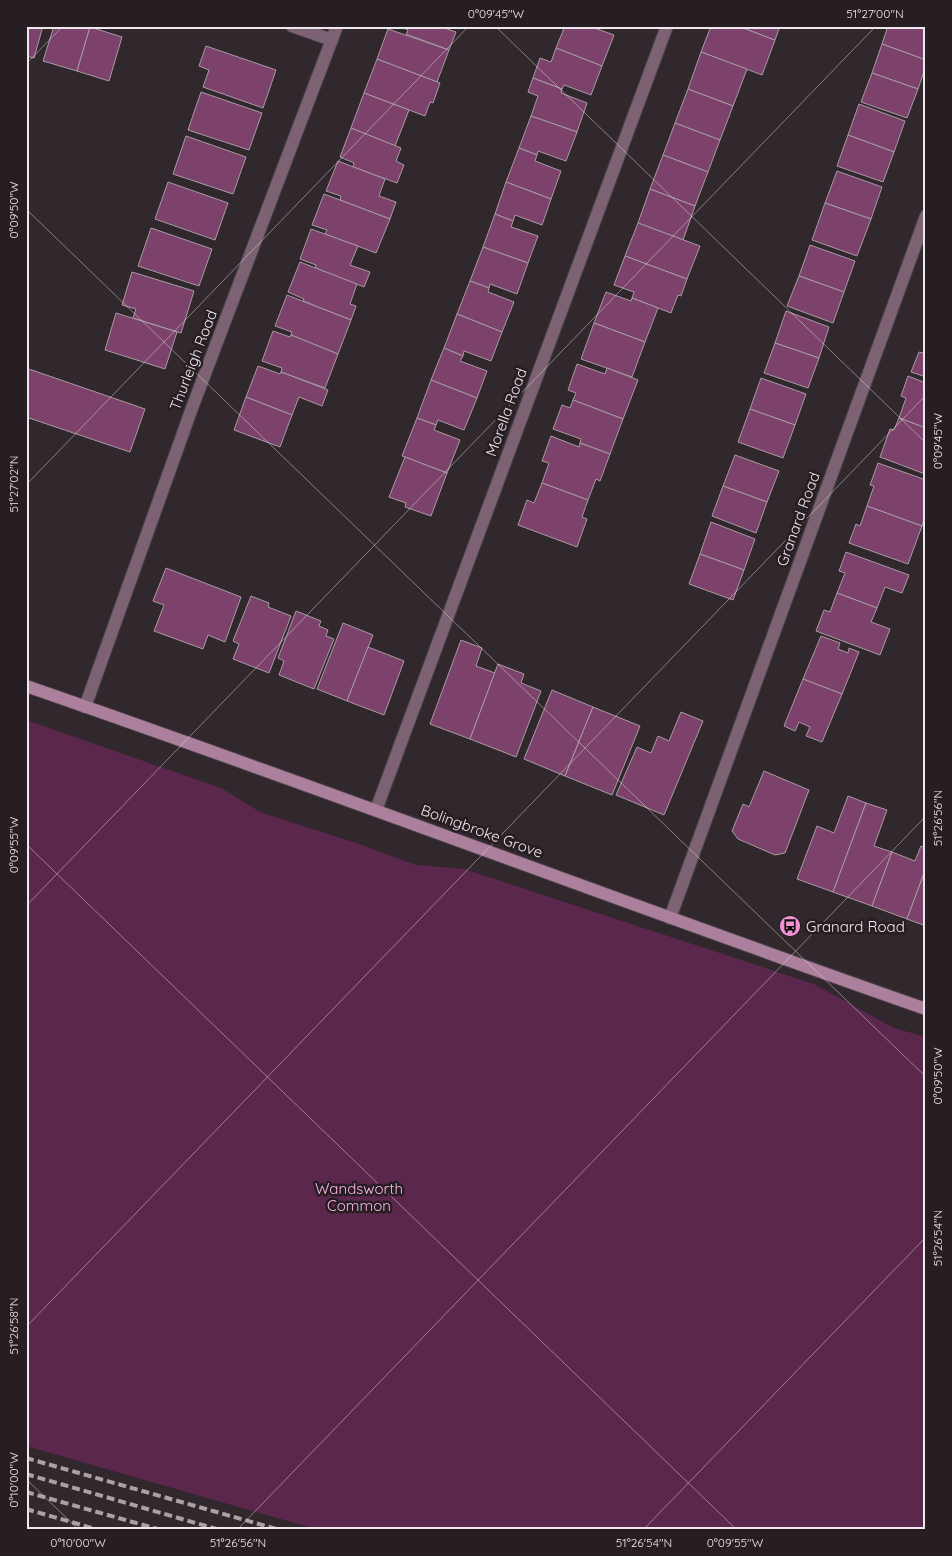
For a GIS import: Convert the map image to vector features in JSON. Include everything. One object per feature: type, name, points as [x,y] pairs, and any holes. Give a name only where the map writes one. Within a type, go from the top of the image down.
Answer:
[{"type":"main road","name":"Bolingbroke Grove","points":[[26,686],[376,810],[670,918],[926,1009]]},
{"type":"street","points":[[292,26],[332,40]]},
{"type":"street","name":"Thurleigh Road","points":[[85,707],[192,408],[337,26]]},
{"type":"street","name":"Morella Road","points":[[376,810],[667,26]]},
{"type":"street","name":"Granard Road","points":[[670,918],[926,216]]},
{"type":"green space","name":"Wandsworth Common","points":[[26,720],[221,788],[260,812],[359,844],[416,865],[464,869],[814,984],[894,1028],[926,1037],[926,1530],[319,1530],[26,1446]]},
{"type":"building","points":[[26,26],[43,26],[34,58],[26,56]]},
{"type":"building","points":[[54,26],[90,27],[77,71],[43,61]]},
{"type":"building","points":[[398,26],[448,26],[447,29],[456,32],[449,50],[406,34],[408,30]]},
{"type":"building","points":[[565,26],[589,26],[614,35],[602,66],[556,48]]},
{"type":"building","points":[[711,26],[738,26],[775,40],[762,75],[701,52]]},
{"type":"building","points":[[738,26],[780,26],[775,40]]},
{"type":"building","points":[[888,26],[926,27],[926,60],[882,44]]},
{"type":"building","points":[[90,27],[122,37],[109,81],[77,71]]},
{"type":"building","points":[[388,29],[449,50],[437,82],[377,59]]},
{"type":"building","points":[[882,44],[926,60],[926,66],[918,89],[872,73]]},
{"type":"building","points":[[206,46],[276,70],[263,108],[203,87],[209,70],[199,66]]},
{"type":"building","points":[[556,48],[602,66],[591,95],[564,85],[562,89],[533,78],[540,58],[551,62]]},
{"type":"building","points":[[701,52],[747,69],[733,106],[688,89]]},
{"type":"building","points":[[377,59],[440,83],[433,103],[430,102],[425,116],[364,93]]},
{"type":"building","points":[[872,73],[918,89],[907,118],[861,102]]},
{"type":"building","points":[[533,78],[562,89],[561,93],[587,103],[577,132],[531,116],[538,96],[528,92]]},
{"type":"building","points":[[688,89],[733,106],[720,140],[675,123]]},
{"type":"building","points":[[201,92],[262,113],[249,150],[188,130]]},
{"type":"building","points":[[364,93],[409,110],[395,146],[351,128]]},
{"type":"building","points":[[859,104],[905,121],[894,152],[848,135]]},
{"type":"building","points":[[531,116],[577,132],[566,161],[538,151],[537,155],[519,148]]},
{"type":"building","points":[[675,123],[720,140],[708,172],[663,155]]},
{"type":"building","points":[[351,128],[401,148],[396,161],[404,165],[397,183],[353,167],[354,163],[340,157]]},
{"type":"building","points":[[848,135],[894,152],[883,182],[837,166]]},
{"type":"building","points":[[186,136],[246,157],[233,194],[173,174]]},
{"type":"building","points":[[519,148],[537,155],[535,161],[561,171],[551,199],[506,182]]},
{"type":"building","points":[[663,155],[708,172],[695,206],[650,189]]},
{"type":"building","points":[[338,161],[385,179],[379,196],[396,202],[390,219],[340,200],[341,196],[326,191]]},
{"type":"building","points":[[837,171],[882,187],[871,219],[825,203]]},
{"type":"building","points":[[168,182],[228,203],[215,240],[155,219]]},
{"type":"building","points":[[506,182],[551,199],[542,225],[515,215],[513,221],[495,214]]},
{"type":"building","points":[[650,189],[695,206],[683,240],[638,223]]},
{"type":"building","points":[[324,194],[390,219],[376,253],[325,234],[327,230],[312,225]]},
{"type":"building","points":[[825,203],[871,219],[857,256],[812,240]]},
{"type":"building","points":[[495,214],[513,221],[511,227],[538,236],[528,263],[483,247]]},
{"type":"building","points":[[638,223],[700,246],[687,279],[625,256]]},
{"type":"building","points":[[151,228],[212,249],[199,286],[138,266]]},
{"type":"building","points":[[311,229],[358,246],[350,265],[370,272],[364,287],[315,268],[316,265],[300,259]]},
{"type":"building","points":[[810,245],[855,261],[844,292],[799,276]]},
{"type":"building","points":[[483,247],[528,263],[517,294],[490,284],[489,288],[470,281]]},
{"type":"building","points":[[625,256],[687,279],[681,296],[678,295],[671,313],[632,298],[634,292],[614,285]]},
{"type":"building","points":[[300,262],[357,284],[350,304],[356,306],[351,320],[303,301],[304,299],[288,292]]},
{"type":"building","points":[[132,272],[194,291],[181,333],[133,318],[136,309],[122,305]]},
{"type":"building","points":[[799,276],[844,292],[833,323],[787,306]]},
{"type":"building","points":[[470,281],[489,288],[488,292],[514,302],[502,332],[457,314]]},
{"type":"building","points":[[606,292],[631,301],[632,298],[658,308],[645,342],[594,323]]},
{"type":"building","points":[[287,295],[351,320],[338,354],[291,335],[292,332],[275,326]]},
{"type":"building","points":[[786,311],[829,327],[819,358],[775,343]]},
{"type":"building","points":[[116,313],[177,332],[165,369],[105,350]]},
{"type":"building","points":[[457,314],[502,332],[491,361],[464,351],[463,356],[444,348]]},
{"type":"building","points":[[594,323],[645,342],[632,377],[581,359]]},
{"type":"building","points":[[273,331],[290,337],[291,335],[338,354],[325,388],[281,372],[282,368],[262,361]]},
{"type":"building","points":[[775,343],[819,358],[808,388],[764,373]]},
{"type":"building","points":[[926,345],[926,377],[911,372],[919,352],[923,353]]},
{"type":"building","points":[[444,348],[463,356],[460,361],[487,371],[477,398],[431,380]]},
{"type":"building","points":[[577,364],[605,374],[607,368],[638,380],[623,419],[573,400],[576,393],[568,390]]},
{"type":"building","points":[[258,366],[280,374],[281,372],[328,390],[322,406],[299,397],[292,415],[246,397]]},
{"type":"building","points":[[26,368],[145,409],[130,452],[26,417]]},
{"type":"building","points":[[908,376],[926,383],[926,428],[899,418],[906,398],[901,396]]},
{"type":"building","points":[[761,378],[806,394],[795,425],[750,409]]},
{"type":"building","points":[[431,380],[477,398],[464,430],[438,420],[436,425],[417,418]]},
{"type":"building","points":[[246,397],[292,415],[280,447],[234,430]]},
{"type":"building","points":[[573,400],[623,419],[610,454],[580,443],[581,439],[553,429],[562,405],[570,408]]},
{"type":"building","points":[[750,409],[795,425],[783,458],[738,442]]},
{"type":"building","points":[[417,418],[436,425],[434,430],[460,440],[447,473],[402,456]]},
{"type":"building","points":[[899,418],[926,428],[925,474],[880,457],[890,429],[894,430]]},
{"type":"building","points":[[551,436],[579,447],[580,443],[610,454],[600,481],[596,479],[588,500],[542,483],[549,463],[542,461]]},
{"type":"building","points":[[735,455],[779,471],[767,502],[723,486]]},
{"type":"building","points":[[405,457],[447,473],[431,516],[405,507],[406,503],[389,497]]},
{"type":"building","points":[[878,463],[926,480],[926,514],[922,526],[867,506],[874,486],[870,485]]},
{"type":"building","points":[[542,483],[588,500],[582,517],[587,519],[577,547],[518,525],[527,500],[534,503]]},
{"type":"building","points":[[723,486],[767,502],[756,533],[712,516]]},
{"type":"building","points":[[867,506],[922,526],[908,564],[849,543],[856,524],[860,526]]},
{"type":"building","points":[[711,522],[755,539],[744,570],[700,554]]},
{"type":"building","points":[[846,552],[909,575],[902,593],[885,587],[877,608],[837,593],[845,573],[839,571]]},
{"type":"building","points":[[700,554],[744,570],[733,600],[689,584]]},
{"type":"building","points":[[166,568],[241,597],[225,642],[208,635],[203,649],[154,631],[164,605],[153,601]]},
{"type":"building","points":[[837,593],[877,608],[871,622],[890,629],[880,655],[816,631],[824,610],[830,612]]},
{"type":"building","points":[[251,596],[269,603],[268,607],[291,616],[269,673],[233,659],[239,644],[233,641]]},
{"type":"building","points":[[296,611],[321,621],[319,626],[328,630],[326,636],[334,639],[314,689],[279,675],[284,661],[278,658]]},
{"type":"building","points":[[343,623],[373,635],[347,701],[317,689]]},
{"type":"building","points":[[821,636],[840,643],[838,649],[848,653],[849,648],[859,652],[842,694],[803,679]]},
{"type":"building","points":[[461,640],[482,648],[476,666],[495,673],[470,739],[430,724]]},
{"type":"building","points":[[368,647],[404,661],[384,715],[347,701]]},
{"type":"building","points":[[498,664],[524,674],[521,683],[541,691],[516,757],[470,739]]},
{"type":"building","points":[[803,679],[842,694],[822,742],[806,736],[810,727],[799,722],[795,731],[784,726]]},
{"type":"building","points":[[552,690],[593,707],[565,776],[524,759]]},
{"type":"building","points":[[593,707],[640,726],[612,795],[565,776]]},
{"type":"building","points":[[681,712],[703,721],[664,815],[616,795],[637,747],[651,753],[658,736],[669,741]]},
{"type":"building","points":[[764,771],[809,790],[785,853],[775,855],[738,839],[732,831],[743,804],[749,807]]},
{"type":"building","points":[[848,796],[866,803],[833,892],[797,879],[817,826],[834,833]]},
{"type":"building","points":[[866,803],[887,810],[874,846],[892,852],[872,906],[833,892]]},
{"type":"building","points":[[921,846],[926,848],[926,868],[907,919],[872,906],[892,852],[915,861]]},
{"type":"building","points":[[926,868],[926,926],[907,919]]},
{"type":"railway","points":[[26,1458],[280,1530]]},
{"type":"railway","points":[[26,1474],[220,1530]]},
{"type":"railway","points":[[26,1492],[161,1530]]},
{"type":"railway","points":[[26,1509],[99,1530]]},
{"type":"place","name":"Granard Road","points":[[790,926]]}]
